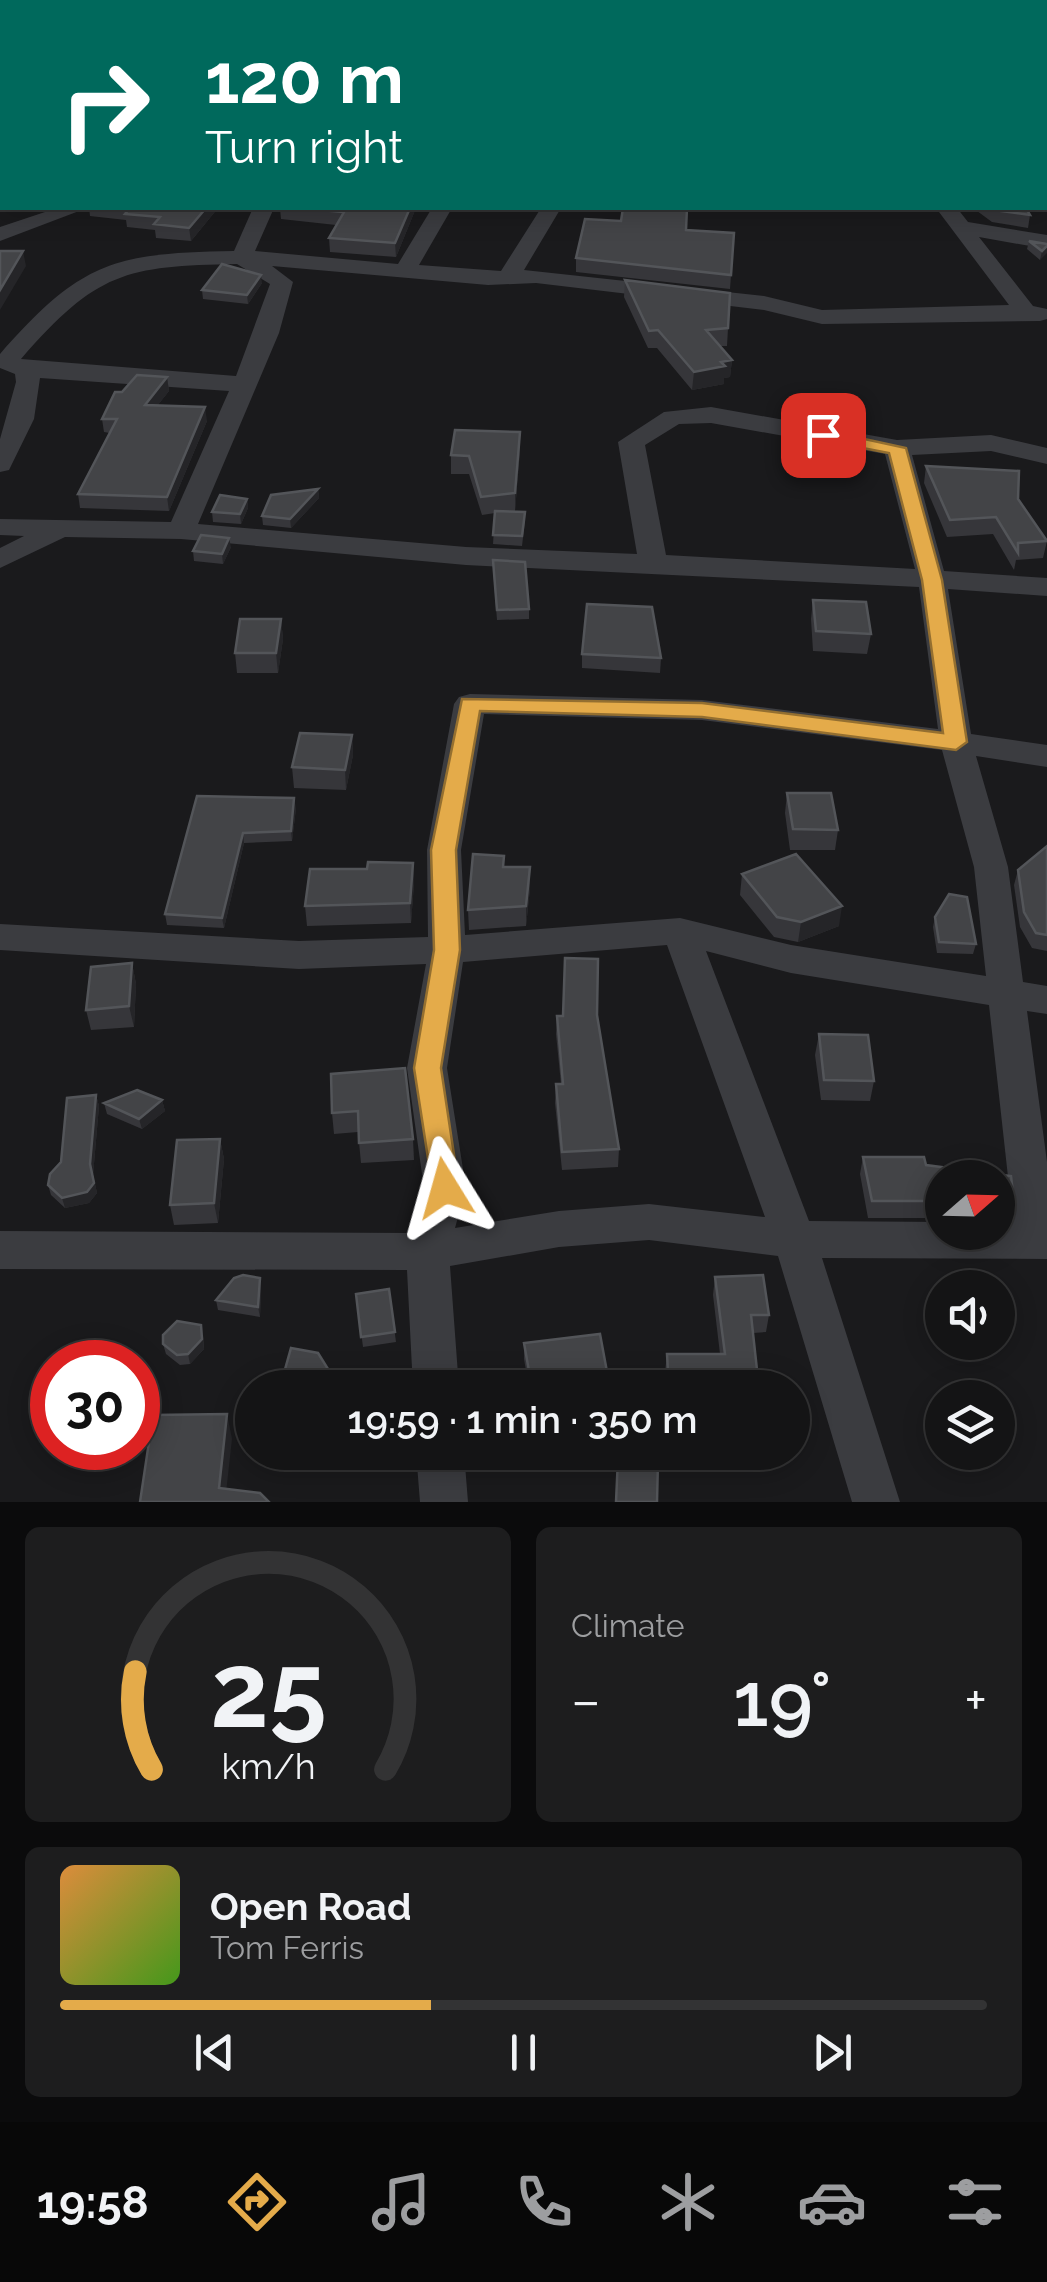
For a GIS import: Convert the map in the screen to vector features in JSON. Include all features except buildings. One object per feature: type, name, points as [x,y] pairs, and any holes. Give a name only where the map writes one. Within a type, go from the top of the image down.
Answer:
[{"type":"street","points":[[0,234],[70,210]]},
{"type":"street","points":[[242,257],[262,210]]},
{"type":"street","points":[[406,269],[441,210]]},
{"type":"street","points":[[508,277],[551,210]]},
{"type":"street","points":[[947,210],[1036,314]]},
{"type":"street","points":[[960,227],[1047,242]]},
{"type":"street","points":[[181,531],[267,333],[282,282],[242,257]]},
{"type":"street","points":[[0,464],[20,426],[11,364],[54,308],[90,281],[151,259],[242,257],[536,276],[764,303],[822,317],[1036,314]]},
{"type":"street","points":[[11,364],[242,384]]},
{"type":"street","points":[[653,563],[631,442],[672,418],[711,415],[897,448],[991,443],[1047,456]]},
{"type":"street","points":[[0,1250],[243,1254],[427,1251],[559,1229],[649,1222],[794,1239],[1042,1241],[991,867],[956,742],[932,580],[897,448]]},
{"type":"street","points":[[0,527],[181,531],[466,556],[1047,586]]},
{"type":"street","points":[[0,558],[58,530]]},
{"type":"street","points":[[435,1370],[427,1251],[445,1188],[428,1068],[447,950],[444,850],[470,704],[702,710],[1047,756]]},
{"type":"street","points":[[680,931],[794,1239],[850,1406],[876,1502]]},
{"type":"street","points":[[0,937],[298,956],[447,950],[680,931],[791,959],[1047,1000]]},
{"type":"street","points":[[441,1470],[444,1502]]},
{"type":"route","points":[[445,1188],[428,1068],[447,950],[444,850],[470,704],[702,710],[839,724],[956,742],[932,580],[897,448],[823,435]]}]
